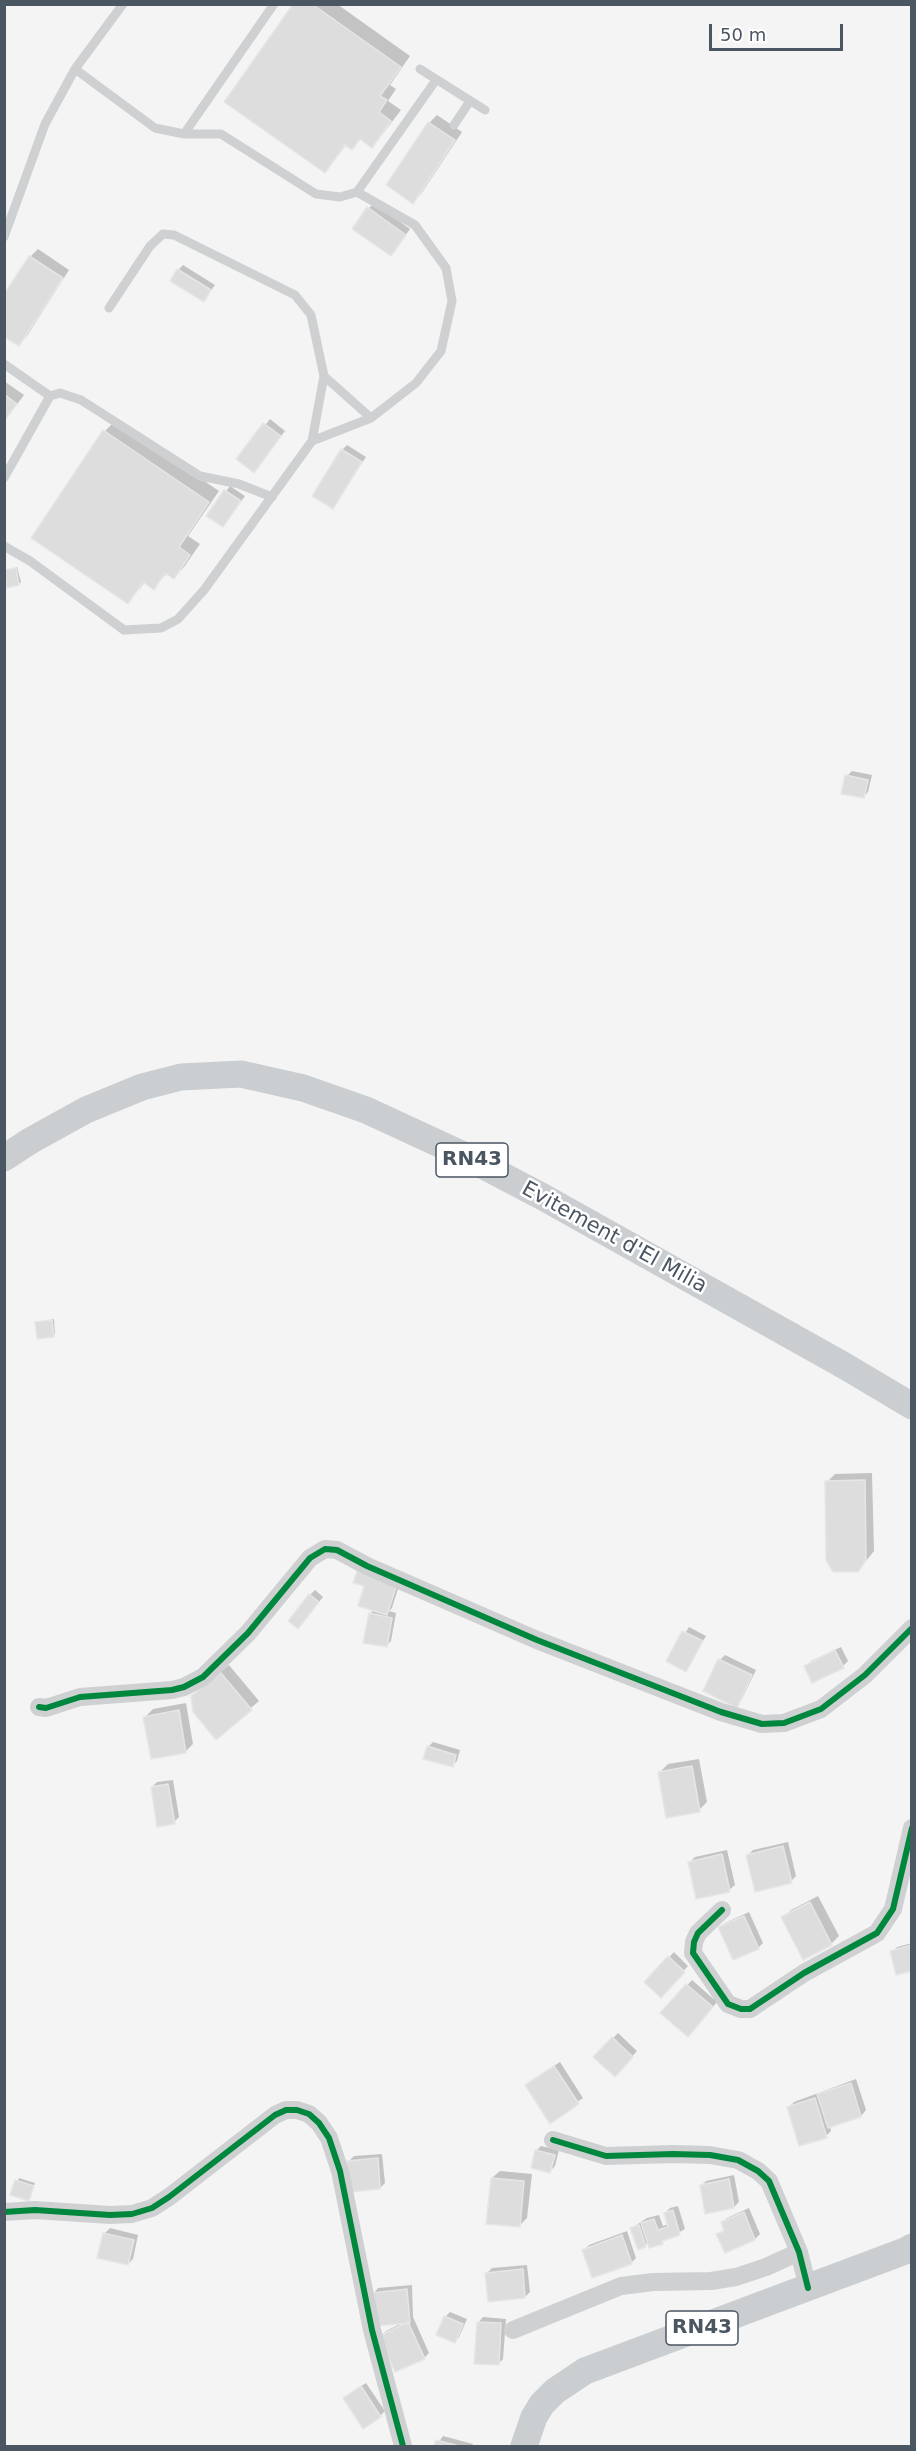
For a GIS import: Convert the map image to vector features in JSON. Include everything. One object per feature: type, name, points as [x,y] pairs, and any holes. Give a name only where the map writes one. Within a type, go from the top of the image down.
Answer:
[{"type":"main road","name":"Evitement d'El Milia","points":[[4,1158],[86,1110],[142,1087],[181,1077],[241,1074],[303,1088],[366,1110],[459,1153],[843,1365],[912,1406]]},
{"type":"main road","name":"RN43","points":[[524,2446],[534,2417],[542,2404],[555,2391],[585,2371],[912,2247]]},
{"type":"street","points":[[39,1707],[46,1708],[80,1697],[172,1690],[184,1687],[203,1677],[248,1634],[310,1558],[325,1549],[337,1550],[367,1566],[537,1640],[721,1712],[762,1724],[784,1723],[821,1710],[866,1675],[912,1628]]},
{"type":"street","points":[[722,1910],[698,1933],[693,1953],[728,2004],[741,2009],[750,2009],[804,1973],[877,1933],[893,1909],[912,1828]]},
{"type":"street","points":[[4,2212],[35,2210],[110,2216],[132,2214],[152,2208],[275,2115],[286,2110],[297,2110],[309,2114],[319,2123],[328,2138],[340,2171],[372,2330],[403,2446]]},
{"type":"street","points":[[553,2140],[606,2156],[710,2155],[738,2160],[758,2171],[769,2181],[799,2252],[808,2288]]},
{"type":"street","points":[[513,2330],[621,2286],[736,2277],[799,2252]]},
{"type":"lane","points":[[4,237],[45,124],[75,69],[123,4]]},
{"type":"lane","points":[[184,134],[274,4]]},
{"type":"lane","points":[[75,69],[155,128],[184,134],[221,134],[316,194],[339,197],[357,192],[436,80]]},
{"type":"lane","points":[[420,69],[485,110]]},
{"type":"lane","points":[[454,125],[470,101]]},
{"type":"lane","points":[[312,441],[371,418],[416,382],[441,351],[452,301],[446,268],[415,225],[357,192]]},
{"type":"lane","points":[[4,546],[30,561],[124,630],[161,628],[178,619],[204,590],[312,441],[324,376],[311,315],[295,295],[174,235],[163,234],[150,246],[109,308]]},
{"type":"lane","points":[[4,364],[50,396]]},
{"type":"lane","points":[[324,376],[371,418]]},
{"type":"lane","points":[[6,472],[50,396],[60,393],[81,400],[200,476],[239,484],[272,498]]},
{"type":"building","points":[[293,4],[312,4],[401,67],[380,96],[387,100],[379,112],[391,121],[372,148],[360,139],[352,150],[345,145],[325,173],[224,102]]},
{"type":"building","points":[[428,122],[455,140],[413,204],[386,185]]},
{"type":"building","points":[[367,207],[406,235],[391,256],[352,229]]},
{"type":"building","points":[[29,256],[63,278],[19,346],[4,337],[4,294]]},
{"type":"building","points":[[177,269],[211,290],[204,302],[170,281]]},
{"type":"building","points":[[4,394],[17,404],[4,421]]},
{"type":"building","points":[[263,423],[281,436],[254,473],[236,459]]},
{"type":"building","points":[[103,430],[209,502],[179,547],[190,555],[174,579],[165,573],[154,590],[143,582],[128,604],[31,538]]},
{"type":"building","points":[[341,449],[362,462],[333,509],[312,496]]},
{"type":"building","points":[[224,490],[241,501],[223,527],[206,516]]},
{"type":"building","points":[[16,568],[19,585],[7,588],[4,570]]},
{"type":"building","points":[[845,775],[868,780],[864,798],[841,794]]},
{"type":"building","points":[[52,1320],[54,1337],[37,1339],[35,1322]]},
{"type":"building","points":[[865,1480],[866,1560],[858,1572],[833,1572],[826,1560],[825,1481]]},
{"type":"building","points":[[357,1571],[397,1584],[387,1615],[358,1606],[364,1586],[353,1583]]},
{"type":"building","points":[[309,1594],[319,1602],[298,1629],[288,1621]]},
{"type":"building","points":[[369,1613],[392,1618],[387,1647],[363,1643]]},
{"type":"building","points":[[682,1631],[703,1641],[686,1672],[666,1661]]},
{"type":"building","points":[[835,1650],[844,1668],[812,1683],[804,1666]]},
{"type":"building","points":[[718,1659],[752,1675],[737,1708],[703,1691]]},
{"type":"building","points":[[220,1672],[252,1710],[216,1740],[193,1712],[191,1696]]},
{"type":"building","points":[[179,1710],[186,1753],[151,1759],[143,1717]]},
{"type":"building","points":[[427,1746],[456,1755],[453,1767],[423,1759]]},
{"type":"building","points":[[692,1766],[700,1812],[666,1818],[658,1772]]},
{"type":"building","points":[[168,1784],[175,1824],[157,1827],[151,1787]]},
{"type":"building","points":[[783,1846],[792,1883],[755,1892],[746,1855]]},
{"type":"building","points":[[722,1854],[730,1892],[696,1899],[688,1862]]},
{"type":"building","points":[[810,1902],[832,1945],[803,1960],[781,1917]]},
{"type":"building","points":[[744,1916],[759,1949],[733,1960],[718,1927]]},
{"type":"building","points":[[912,1945],[912,1971],[896,1975],[890,1951]]},
{"type":"building","points":[[668,1956],[685,1972],[661,1998],[644,1982]]},
{"type":"building","points":[[686,1984],[713,2007],[688,2037],[660,2013]]},
{"type":"building","points":[[612,2037],[633,2057],[615,2077],[593,2057]]},
{"type":"building","points":[[554,2066],[579,2104],[550,2124],[525,2085]]},
{"type":"building","points":[[851,2083],[861,2117],[828,2128],[817,2094]]},
{"type":"building","points":[[815,2098],[827,2138],[799,2146],[787,2107]]},
{"type":"building","points":[[535,2150],[555,2155],[550,2173],[531,2168]]},
{"type":"building","points":[[378,2158],[380,2189],[350,2192],[347,2161]]},
{"type":"building","points":[[491,2178],[524,2181],[520,2227],[486,2224]]},
{"type":"building","points":[[729,2179],[734,2208],[705,2214],[700,2185]]},
{"type":"building","points":[[15,2180],[34,2186],[29,2201],[10,2195]]},
{"type":"building","points":[[673,2210],[680,2235],[649,2248],[641,2223],[654,2219],[658,2230],[668,2227],[664,2213]]},
{"type":"building","points":[[744,2212],[755,2240],[725,2253],[716,2234],[724,2231],[721,2222]]},
{"type":"building","points":[[639,2225],[646,2247],[638,2250],[630,2228]]},
{"type":"building","points":[[103,2233],[134,2240],[128,2265],[97,2258]]},
{"type":"building","points":[[622,2235],[632,2264],[592,2278],[582,2250]]},
{"type":"building","points":[[523,2269],[525,2298],[488,2302],[485,2273]]},
{"type":"building","points":[[407,2289],[410,2323],[375,2326],[372,2293]]},
{"type":"building","points":[[444,2316],[463,2324],[455,2343],[436,2335]]},
{"type":"building","points":[[408,2322],[425,2359],[395,2372],[379,2336]]},
{"type":"building","points":[[477,2322],[501,2323],[499,2365],[474,2364]]},
{"type":"building","points":[[361,2386],[381,2417],[363,2429],[343,2398]]},
{"type":"building","points":[[436,2440],[459,2446],[434,2446]]},
{"type":"cycle path","points":[[39,1707],[46,1708],[80,1697],[172,1690],[184,1687],[203,1677],[248,1633],[310,1558],[325,1549],[337,1550],[367,1566],[537,1640],[721,1712],[762,1724],[784,1723],[821,1709],[865,1675],[912,1628]]},
{"type":"cycle path","points":[[722,1910],[698,1933],[693,1953],[728,2004],[741,2009],[750,2009],[804,1973],[877,1933],[893,1909],[912,1828]]},
{"type":"cycle path","points":[[4,2212],[35,2210],[110,2215],[132,2214],[152,2208],[275,2115],[286,2110],[297,2110],[309,2114],[319,2123],[329,2138],[340,2171],[372,2330],[403,2446]]},
{"type":"cycle path","points":[[553,2140],[606,2156],[710,2155],[738,2160],[758,2171],[769,2181],[799,2252],[808,2288]]}]
